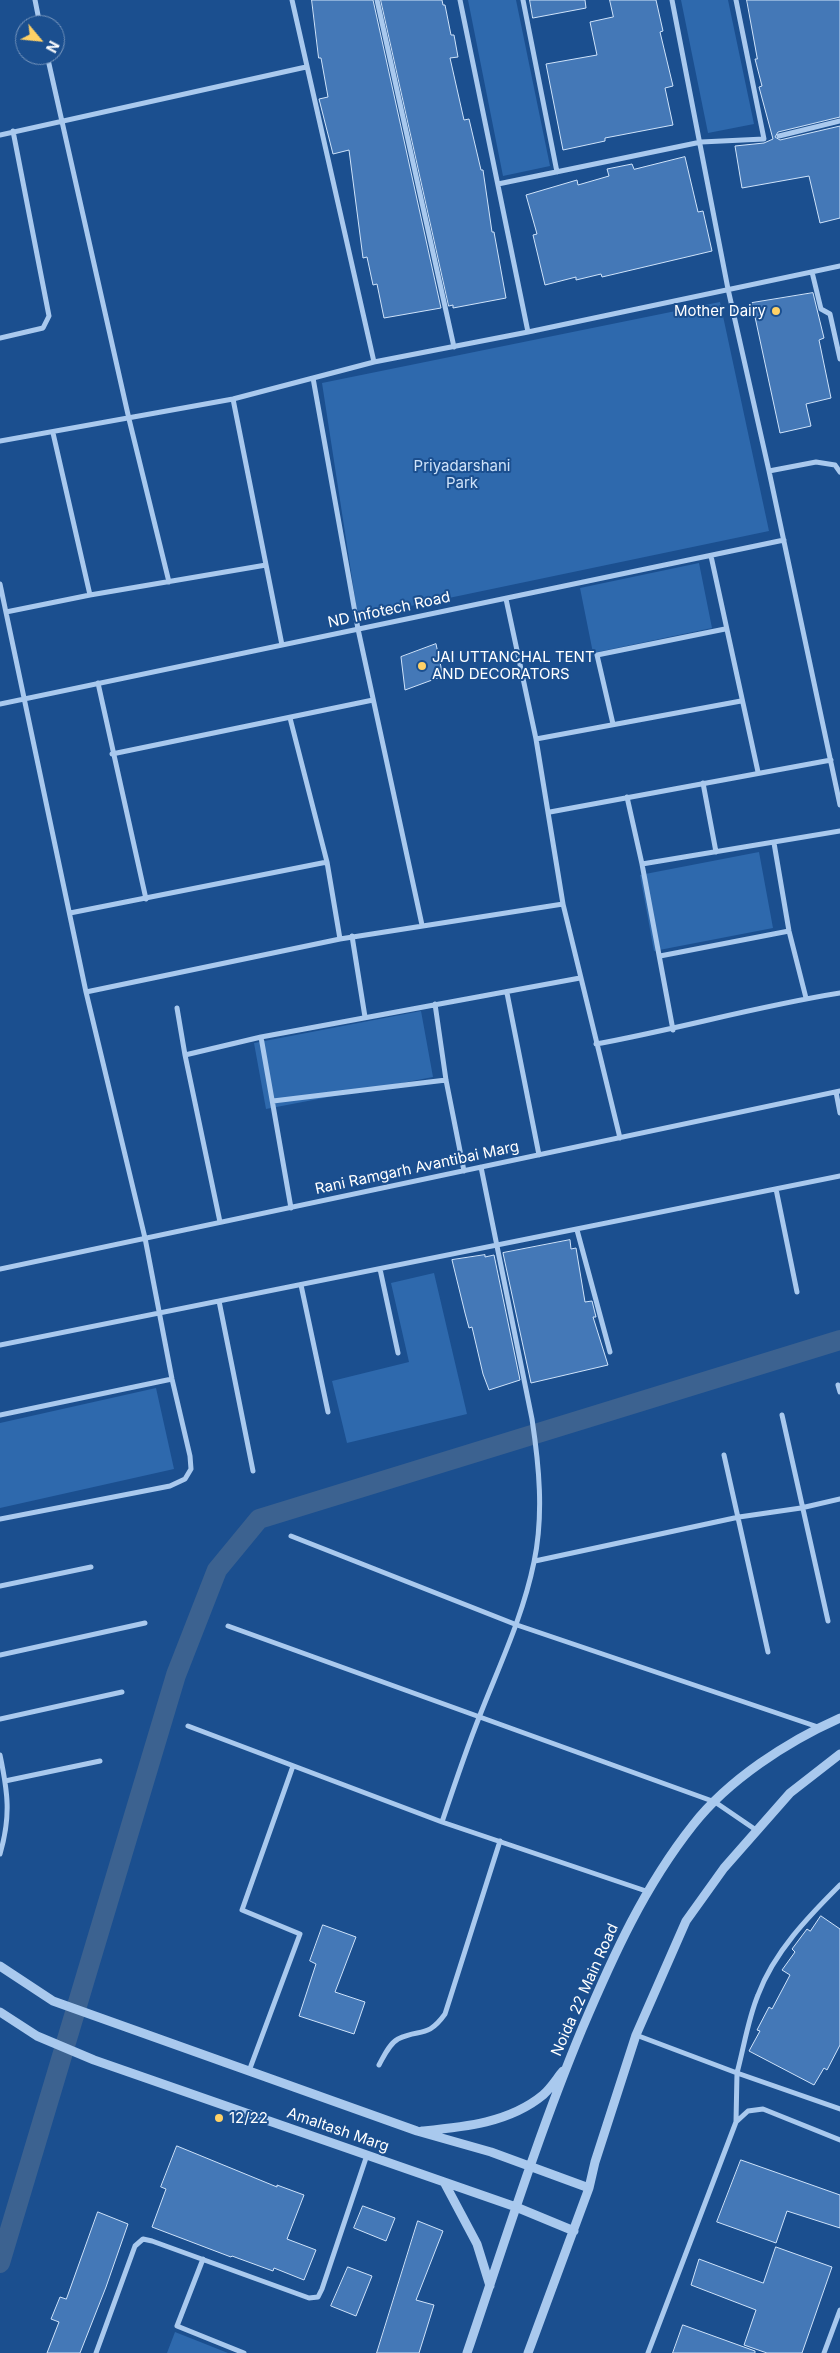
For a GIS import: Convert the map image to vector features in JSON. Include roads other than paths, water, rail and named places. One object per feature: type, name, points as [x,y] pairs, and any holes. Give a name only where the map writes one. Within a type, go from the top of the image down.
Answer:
[{"type":"street","points":[[35,0],[38,15]]},
{"type":"street","points":[[292,0],[374,362]]},
{"type":"street","points":[[377,0],[454,347]]},
{"type":"street","points":[[460,0],[528,332]]},
{"type":"street","points":[[523,0],[558,172]]},
{"type":"street","points":[[672,0],[728,288],[840,804]]},
{"type":"street","points":[[498,184],[701,142],[764,139],[736,0]]},
{"type":"street","points":[[49,65],[129,419],[169,582]]},
{"type":"street","points":[[0,135],[306,67]]},
{"type":"street","points":[[779,136],[840,121]]},
{"type":"street","points":[[0,338],[43,328],[49,316],[13,131]]},
{"type":"street","points":[[0,441],[129,419],[233,398],[374,362],[528,332],[728,288],[840,266]]},
{"type":"street","points":[[812,272],[821,309],[830,314],[840,359]]},
{"type":"street","points":[[313,378],[358,629],[422,925]]},
{"type":"street","points":[[233,398],[282,645]]},
{"type":"street","points":[[53,433],[90,595]]},
{"type":"street","points":[[769,471],[816,462],[834,465],[840,472]]},
{"type":"street","name":"ND Infotech Road","points":[[0,704],[784,540]]},
{"type":"street","points":[[711,556],[741,701],[758,772]]},
{"type":"street","points":[[6,612],[90,595],[266,566]]},
{"type":"street","points":[[0,584],[86,992],[145,1238],[172,1379],[190,1456],[191,1469],[185,1480],[170,1486],[0,1519]]},
{"type":"street","points":[[506,598],[550,812],[563,904],[620,1138]]},
{"type":"street","points":[[613,724],[597,655],[726,629]]},
{"type":"street","points":[[98,683],[112,754],[146,899]]},
{"type":"street","points":[[112,754],[373,700]]},
{"type":"street","points":[[536,739],[741,701]]},
{"type":"street","points":[[290,718],[327,862],[340,938]]},
{"type":"street","points":[[550,812],[830,760]]},
{"type":"street","points":[[703,783],[716,852]]},
{"type":"street","points":[[627,798],[642,864],[673,1030]]},
{"type":"street","points":[[642,864],[840,831]]},
{"type":"street","points":[[774,843],[789,931],[806,998]]},
{"type":"street","points":[[70,913],[327,862]]},
{"type":"street","points":[[86,992],[340,938],[563,904]]},
{"type":"street","points":[[660,956],[789,931]]},
{"type":"street","points":[[352,936],[365,1017]]},
{"type":"street","points":[[185,1055],[261,1037],[435,1004],[508,993],[580,978]]},
{"type":"street","points":[[596,1044],[673,1030],[806,998],[840,992]]},
{"type":"street","points":[[508,993],[539,1155]]},
{"type":"street","points":[[435,1004],[446,1080],[464,1171]]},
{"type":"street","points":[[178,1008],[185,1055],[220,1222]]},
{"type":"street","points":[[261,1037],[291,1208]]},
{"type":"street","points":[[273,1101],[446,1080]]},
{"type":"street","points":[[838,1092],[840,1113]]},
{"type":"street","name":"Rani Ramgarh Avantibai Marg","points":[[0,1269],[838,1092]]},
{"type":"street","points":[[442,1822],[479,1716],[517,1625],[534,1561],[540,1494],[539,1460],[532,1419],[481,1167]]},
{"type":"street","points":[[0,1345],[840,1176]]},
{"type":"street","points":[[776,1188],[797,1292]]},
{"type":"street","points":[[577,1230],[610,1352]]},
{"type":"street","points":[[380,1269],[398,1353]]},
{"type":"street","points":[[301,1285],[328,1412]]},
{"type":"street","points":[[218,1301],[253,1471]]},
{"type":"street","points":[[0,1415],[172,1379]]},
{"type":"street","points":[[838,1386],[840,1392]]},
{"type":"street","points":[[782,1415],[828,1620]]},
{"type":"street","points":[[724,1455],[768,1652]]},
{"type":"street","points":[[534,1561],[739,1517],[802,1508],[840,1499]]},
{"type":"street","points":[[291,1536],[517,1625],[818,1727]]},
{"type":"street","points":[[0,1586],[91,1567]]},
{"type":"street","points":[[0,1655],[144,1622]]},
{"type":"street","points":[[228,1626],[715,1802],[756,1830]]},
{"type":"street","points":[[0,1719],[122,1692]]},
{"type":"street","name":"Noida 22 Main Road","points":[[467,2353],[530,2166],[567,2065],[611,1960],[646,1891],[694,1823],[743,1775],[818,1727],[840,1718]]},
{"type":"street","points":[[188,1726],[442,1822],[646,1891]]},
{"type":"street","points":[[528,2353],[589,2188],[595,2162],[636,2035],[686,1921],[724,1868],[790,1793],[840,1754]]},
{"type":"street","points":[[0,1755],[8,1793],[7,1830],[0,1854]]},
{"type":"street","points":[[6,1781],[100,1761]]},
{"type":"street","points":[[249,2072],[300,1934],[242,1910],[293,1766]]},
{"type":"street","points":[[379,2065],[390,2046],[398,2040],[426,2032],[437,2025],[445,2014],[500,1841]]},
{"type":"street","points":[[648,2353],[736,2122],[737,2073],[757,1995],[768,1972],[787,1943],[840,1885]]},
{"type":"street","name":"Amaltash Marg","points":[[0,1966],[53,2001],[417,2131],[491,2152],[589,2188]]},
{"type":"street","name":"Amaltash Marg","points":[[0,2012],[38,2036],[94,2060],[516,2207],[574,2230]]},
{"type":"street","points":[[636,2035],[840,2110]]},
{"type":"street","points":[[417,2131],[463,2127],[512,2114],[544,2094],[567,2065]]},
{"type":"street","points":[[736,2122],[748,2110],[762,2109],[840,2140]]},
{"type":"street","points":[[96,2353],[135,2246],[143,2240],[152,2241],[309,2298],[318,2297],[367,2155]]},
{"type":"street","points":[[444,2182],[477,2244],[490,2286]]},
{"type":"street","points":[[203,2259],[177,2326],[244,2353]]},
{"type":"street","points":[[824,2353],[840,2310]]},
{"type":"waterway","points":[[0,2263],[176,1675],[217,1570],[259,1519],[840,1340]]},
{"type":"place","name":"Mother Dairy","points":[[776,311]]},
{"type":"place","name":"JAI UTTANCHAL TENT AND DECORATORS","points":[[422,666]]},
{"type":"place","name":"12/22","points":[[219,2118]]},
{"type":"park label","name":"Priyadarshani Park","points":[[462,474]]}]
